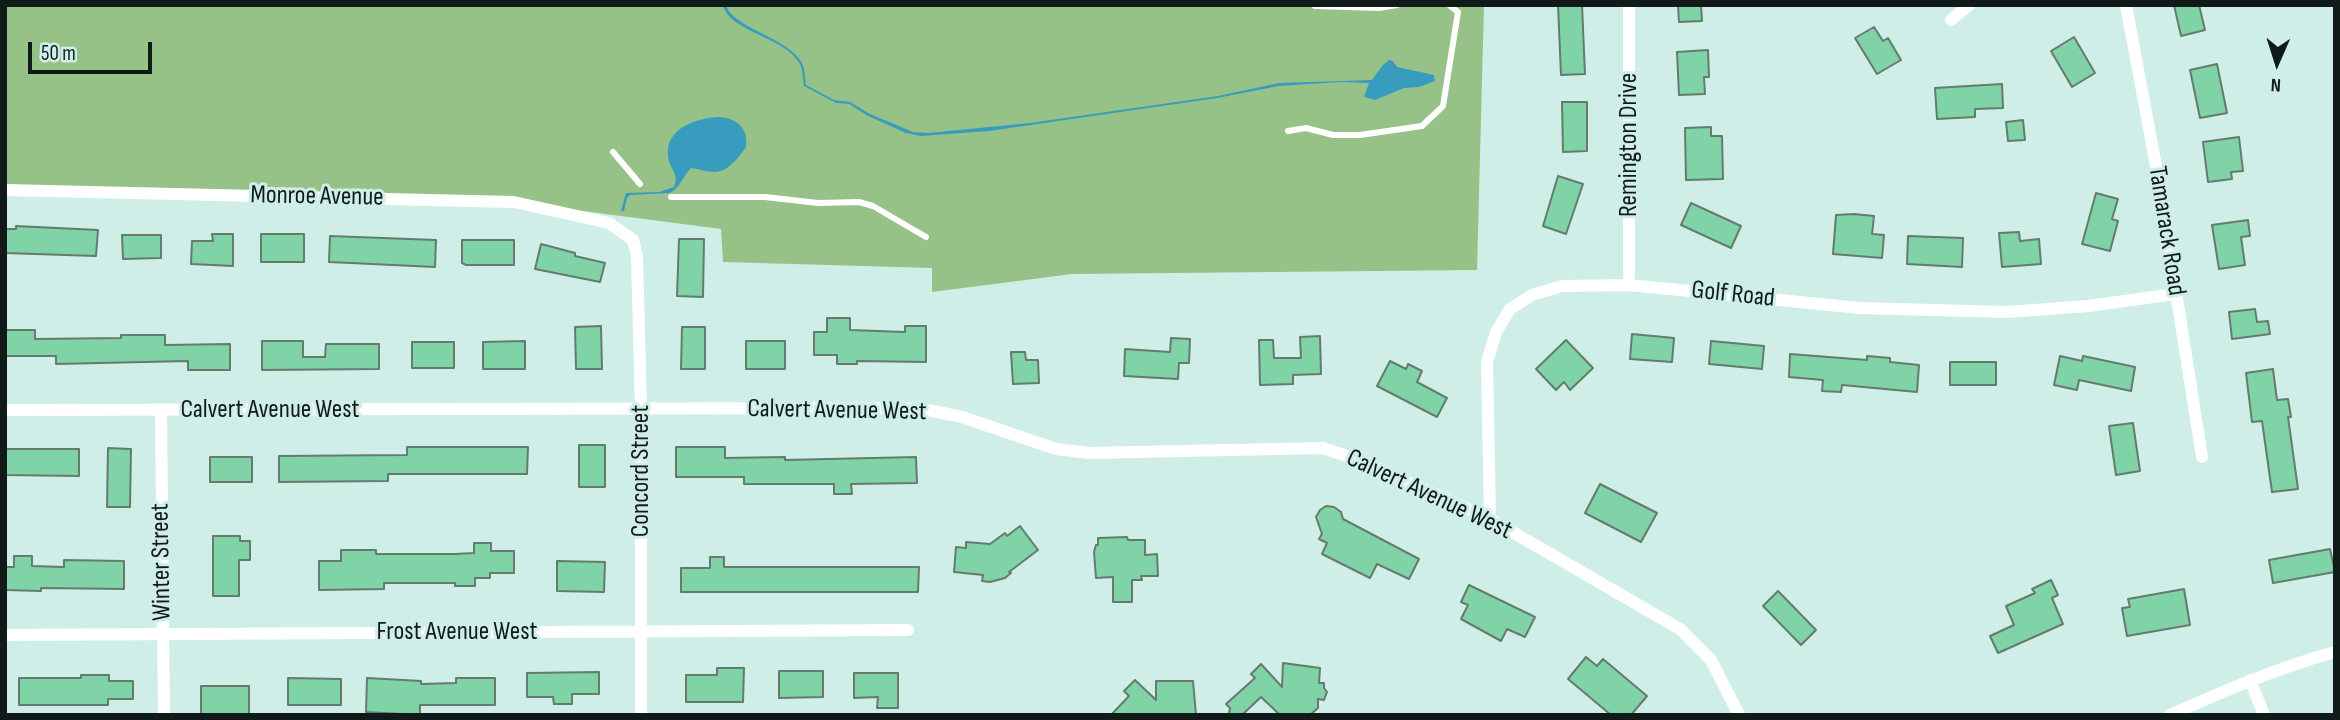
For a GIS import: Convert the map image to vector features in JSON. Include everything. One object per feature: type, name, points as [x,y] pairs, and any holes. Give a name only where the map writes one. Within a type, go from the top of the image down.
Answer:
[{"type":"street","name":"Remington Drive","points":[[1629,5],[1629,285]]},
{"type":"street","points":[[1951,20],[1969,5]]},
{"type":"street","name":"Tamarack Road","points":[[2126,5],[2156,166],[2202,457]]},
{"type":"street","name":"Monroe Avenue","points":[[5,190],[514,202],[609,222],[624,231]]},
{"type":"street","name":"Concord Street","points":[[624,231],[633,240],[637,256],[641,410],[641,715]]},
{"type":"street","name":"Golf Road","points":[[1490,519],[1488,362],[1496,332],[1510,309],[1532,295],[1562,286],[1629,285],[1860,307],[2007,312],[2088,306],[2175,294]]},
{"type":"street","name":"Calvert Avenue West","points":[[5,410],[893,408],[928,410],[962,417],[1056,449],[1089,453],[1323,448],[1361,461],[1490,519],[1680,629],[1711,660],[1739,715]]},
{"type":"street","name":"Winter Street","points":[[161,410],[164,715]]},
{"type":"street","name":"Frost Avenue West","points":[[5,635],[908,630]]},
{"type":"street","points":[[2170,715],[2293,663],[2335,652]]},
{"type":"street","points":[[2250,680],[2264,715]]},
{"type":"lane","points":[[1315,6],[1346,9],[1397,5]]},
{"type":"lane","points":[[1288,131],[1306,128],[1333,135],[1360,135],[1422,126],[1443,106],[1458,12],[1449,5]]},
{"type":"lane","points":[[613,152],[640,184]]},
{"type":"lane","points":[[671,197],[765,197],[818,204],[859,202],[873,206],[926,237]]},
{"type":"green space","points":[[5,5],[1484,5],[1477,270],[1072,274],[932,292],[932,268],[723,262],[721,229],[514,202],[5,190]]},
{"type":"water","points":[[723,5],[726,5],[738,20],[795,54],[803,65],[806,85],[834,100],[850,102],[870,114],[913,132],[928,133],[1030,123],[1218,96],[1279,83],[1372,80],[1389,60],[1397,67],[1434,75],[1435,81],[1419,87],[1404,88],[1375,100],[1364,97],[1369,83],[1279,86],[1217,98],[989,131],[921,136],[906,133],[849,104],[836,103],[804,86],[800,64],[793,55],[736,22],[727,14]]},
{"type":"water","points":[[719,117],[736,122],[746,135],[746,147],[733,163],[724,170],[715,172],[691,168],[670,193],[630,195],[624,211],[621,211],[626,193],[659,192],[674,187],[676,178],[668,156],[668,146],[672,138],[692,122]]},
{"type":"building","points":[[1558,5],[1582,5],[1585,74],[1561,75]]},
{"type":"building","points":[[1678,5],[1701,5],[1702,21],[1679,22]]},
{"type":"building","points":[[2174,5],[2199,5],[2205,30],[2181,36]]},
{"type":"building","points":[[1874,27],[1883,41],[1888,38],[1901,60],[1877,74],[1855,38]]},
{"type":"building","points":[[2074,37],[2095,73],[2072,87],[2051,51]]},
{"type":"building","points":[[1708,50],[1709,77],[1704,77],[1705,94],[1679,95],[1677,52]]},
{"type":"building","points":[[2217,64],[2227,113],[2200,118],[2190,70]]},
{"type":"building","points":[[2002,84],[2003,108],[1975,109],[1975,117],[1937,119],[1935,88]]},
{"type":"building","points":[[1562,102],[1587,102],[1587,151],[1563,152]]},
{"type":"building","points":[[2023,120],[2025,140],[2008,141],[2006,122]]},
{"type":"building","points":[[1711,127],[1711,136],[1722,136],[1723,179],[1686,180],[1685,128]]},
{"type":"building","points":[[2239,137],[2243,171],[2231,172],[2232,179],[2208,182],[2203,142]]},
{"type":"building","points":[[1558,176],[1583,184],[1566,234],[1543,226]]},
{"type":"building","points":[[2096,193],[2118,199],[2112,219],[2118,221],[2110,251],[2082,244]]},
{"type":"building","points":[[1691,203],[1741,226],[1731,248],[1681,225]]},
{"type":"building","points":[[1836,215],[1874,216],[1872,234],[1884,235],[1882,258],[1833,254]]},
{"type":"building","points":[[2248,220],[2250,236],[2241,237],[2245,265],[2219,269],[2212,225]]},
{"type":"building","points":[[16,226],[98,230],[96,256],[5,253],[5,229],[16,229]]},
{"type":"building","points":[[2019,232],[2020,241],[2039,239],[2041,264],[2002,267],[1999,233]]},
{"type":"building","points":[[212,234],[233,234],[233,266],[191,264],[192,241],[213,241]]},
{"type":"building","points":[[261,234],[304,234],[304,262],[261,262]]},
{"type":"building","points":[[122,235],[161,235],[161,258],[123,259]]},
{"type":"building","points":[[330,236],[436,240],[435,267],[329,262]]},
{"type":"building","points":[[1908,236],[1963,238],[1962,267],[1907,264]]},
{"type":"building","points":[[679,239],[704,239],[703,297],[677,296]]},
{"type":"building","points":[[462,240],[514,240],[514,265],[466,265],[462,263]]},
{"type":"building","points":[[541,244],[605,263],[600,282],[535,269]]},
{"type":"building","points":[[2255,309],[2257,322],[2268,321],[2270,334],[2232,339],[2229,312]]},
{"type":"building","points":[[827,318],[850,318],[850,330],[905,332],[905,326],[926,326],[926,362],[857,361],[857,364],[837,364],[837,355],[814,355],[814,332],[827,332]]},
{"type":"building","points":[[601,326],[602,369],[576,369],[575,327]]},
{"type":"building","points":[[682,327],[705,327],[705,369],[681,369]]},
{"type":"building","points":[[5,330],[35,330],[35,339],[165,335],[165,345],[230,344],[230,370],[188,370],[188,361],[56,364],[56,356],[5,356]]},
{"type":"building","points":[[1632,334],[1674,338],[1672,362],[1630,359]]},
{"type":"building","points":[[1320,336],[1321,374],[1293,375],[1293,384],[1260,385],[1259,340],[1273,340],[1274,358],[1301,358],[1300,337]]},
{"type":"building","points":[[1171,338],[1190,339],[1189,363],[1179,363],[1178,379],[1124,376],[1125,349],[1170,352]]},
{"type":"building","points":[[1566,340],[1593,368],[1570,390],[1564,382],[1556,390],[1536,369]]},
{"type":"building","points":[[262,341],[303,341],[303,357],[325,357],[326,344],[379,344],[379,369],[262,370]]},
{"type":"building","points":[[525,341],[525,369],[483,369],[483,342]]},
{"type":"building","points":[[746,341],[785,341],[785,369],[746,369]]},
{"type":"building","points":[[1711,341],[1764,346],[1762,369],[1709,364]]},
{"type":"building","points":[[412,342],[454,342],[454,368],[412,368]]},
{"type":"building","points":[[1011,352],[1025,352],[1026,360],[1038,360],[1039,383],[1013,384]]},
{"type":"building","points":[[1790,354],[1867,360],[1867,356],[1919,365],[1917,392],[1842,385],[1841,392],[1822,391],[1823,380],[1789,377]]},
{"type":"building","points":[[2060,356],[2082,361],[2083,356],[2135,367],[2131,391],[2079,380],[2077,390],[2054,385]]},
{"type":"building","points":[[1390,361],[1406,369],[1408,364],[1422,371],[1417,382],[1447,398],[1437,417],[1377,386]]},
{"type":"building","points":[[1950,362],[1996,362],[1996,385],[1950,385]]},
{"type":"building","points":[[2273,369],[2277,400],[2288,399],[2298,489],[2272,492],[2262,421],[2252,422],[2246,373]]},
{"type":"building","points":[[2133,423],[2140,471],[2116,475],[2109,426]]},
{"type":"building","points":[[579,445],[605,445],[605,487],[579,487]]},
{"type":"building","points":[[407,447],[528,447],[527,474],[388,474],[388,481],[279,482],[279,456],[407,455]]},
{"type":"building","points":[[676,447],[725,447],[725,458],[785,457],[785,460],[916,457],[917,483],[851,484],[852,494],[834,494],[834,484],[744,484],[744,477],[676,477]]},
{"type":"building","points":[[108,448],[131,449],[130,507],[107,507]]},
{"type":"building","points":[[5,449],[79,449],[79,476],[5,475]]},
{"type":"building","points":[[210,457],[252,457],[252,482],[210,482]]},
{"type":"building","points":[[1600,484],[1657,513],[1641,542],[1585,513]]},
{"type":"building","points":[[1326,506],[1334,507],[1341,512],[1343,519],[1419,559],[1409,579],[1377,564],[1370,578],[1322,554],[1327,543],[1319,539],[1322,534],[1316,517]]},
{"type":"building","points":[[1020,526],[1038,550],[1005,578],[990,582],[982,581],[983,575],[954,572],[956,547],[966,548],[966,542],[990,544]]},
{"type":"building","points":[[213,536],[240,536],[240,541],[250,541],[250,560],[239,560],[239,596],[213,596]]},
{"type":"building","points":[[1127,537],[1128,540],[1145,540],[1145,555],[1157,554],[1158,576],[1141,576],[1142,580],[1132,580],[1132,602],[1113,602],[1113,577],[1096,578],[1094,552],[1098,538]]},
{"type":"building","points":[[474,543],[491,543],[491,551],[514,551],[514,573],[490,573],[490,578],[475,578],[475,586],[455,586],[455,583],[384,583],[384,589],[319,590],[319,561],[341,561],[341,550],[376,550],[376,554],[474,553]]},
{"type":"building","points":[[2330,549],[2335,572],[2273,583],[2269,560]]},
{"type":"building","points":[[14,556],[32,556],[32,566],[64,567],[64,560],[124,561],[124,589],[5,590],[5,567],[14,567]]},
{"type":"building","points":[[710,557],[724,557],[724,567],[919,567],[918,592],[681,592],[681,568],[710,568]]},
{"type":"building","points":[[557,561],[605,562],[604,592],[557,591]]},
{"type":"building","points":[[2051,580],[2058,595],[2052,598],[2063,624],[1998,653],[1990,636],[2014,625],[2006,606],[2035,593],[2032,589]]},
{"type":"building","points":[[1469,585],[1535,617],[1525,637],[1507,629],[1501,641],[1461,619],[1468,605],[1461,602]]},
{"type":"building","points":[[2184,589],[2190,625],[2127,636],[2122,608],[2130,607],[2128,599]]},
{"type":"building","points":[[1778,591],[1816,630],[1801,645],[1763,606]]},
{"type":"building","points":[[1586,657],[1597,666],[1603,659],[1647,696],[1631,715],[1611,715],[1568,679]]},
{"type":"building","points":[[1283,663],[1320,668],[1319,683],[1324,683],[1327,692],[1324,700],[1318,699],[1318,708],[1310,715],[1280,715],[1261,697],[1242,715],[1229,714],[1230,708],[1226,704],[1255,678],[1251,674],[1261,664],[1282,687]]},
{"type":"building","points":[[717,668],[744,668],[743,702],[686,702],[686,675],[717,675]]},
{"type":"building","points":[[779,671],[823,671],[823,697],[779,698]]},
{"type":"building","points":[[599,672],[599,694],[572,694],[572,704],[554,704],[553,697],[527,697],[527,673]]},
{"type":"building","points":[[854,673],[898,673],[898,708],[877,708],[878,697],[854,698]]},
{"type":"building","points":[[81,675],[109,675],[109,681],[133,681],[133,699],[108,699],[108,705],[19,705],[19,678],[81,678]]},
{"type":"building","points":[[288,678],[341,679],[341,705],[288,705]]},
{"type":"building","points":[[367,678],[421,681],[421,684],[456,683],[456,678],[495,678],[495,705],[420,705],[420,715],[366,712]]},
{"type":"building","points":[[1135,680],[1156,700],[1156,681],[1193,681],[1196,715],[1111,715],[1129,696],[1124,691]]},
{"type":"building","points":[[201,686],[249,686],[249,715],[201,715]]}]
